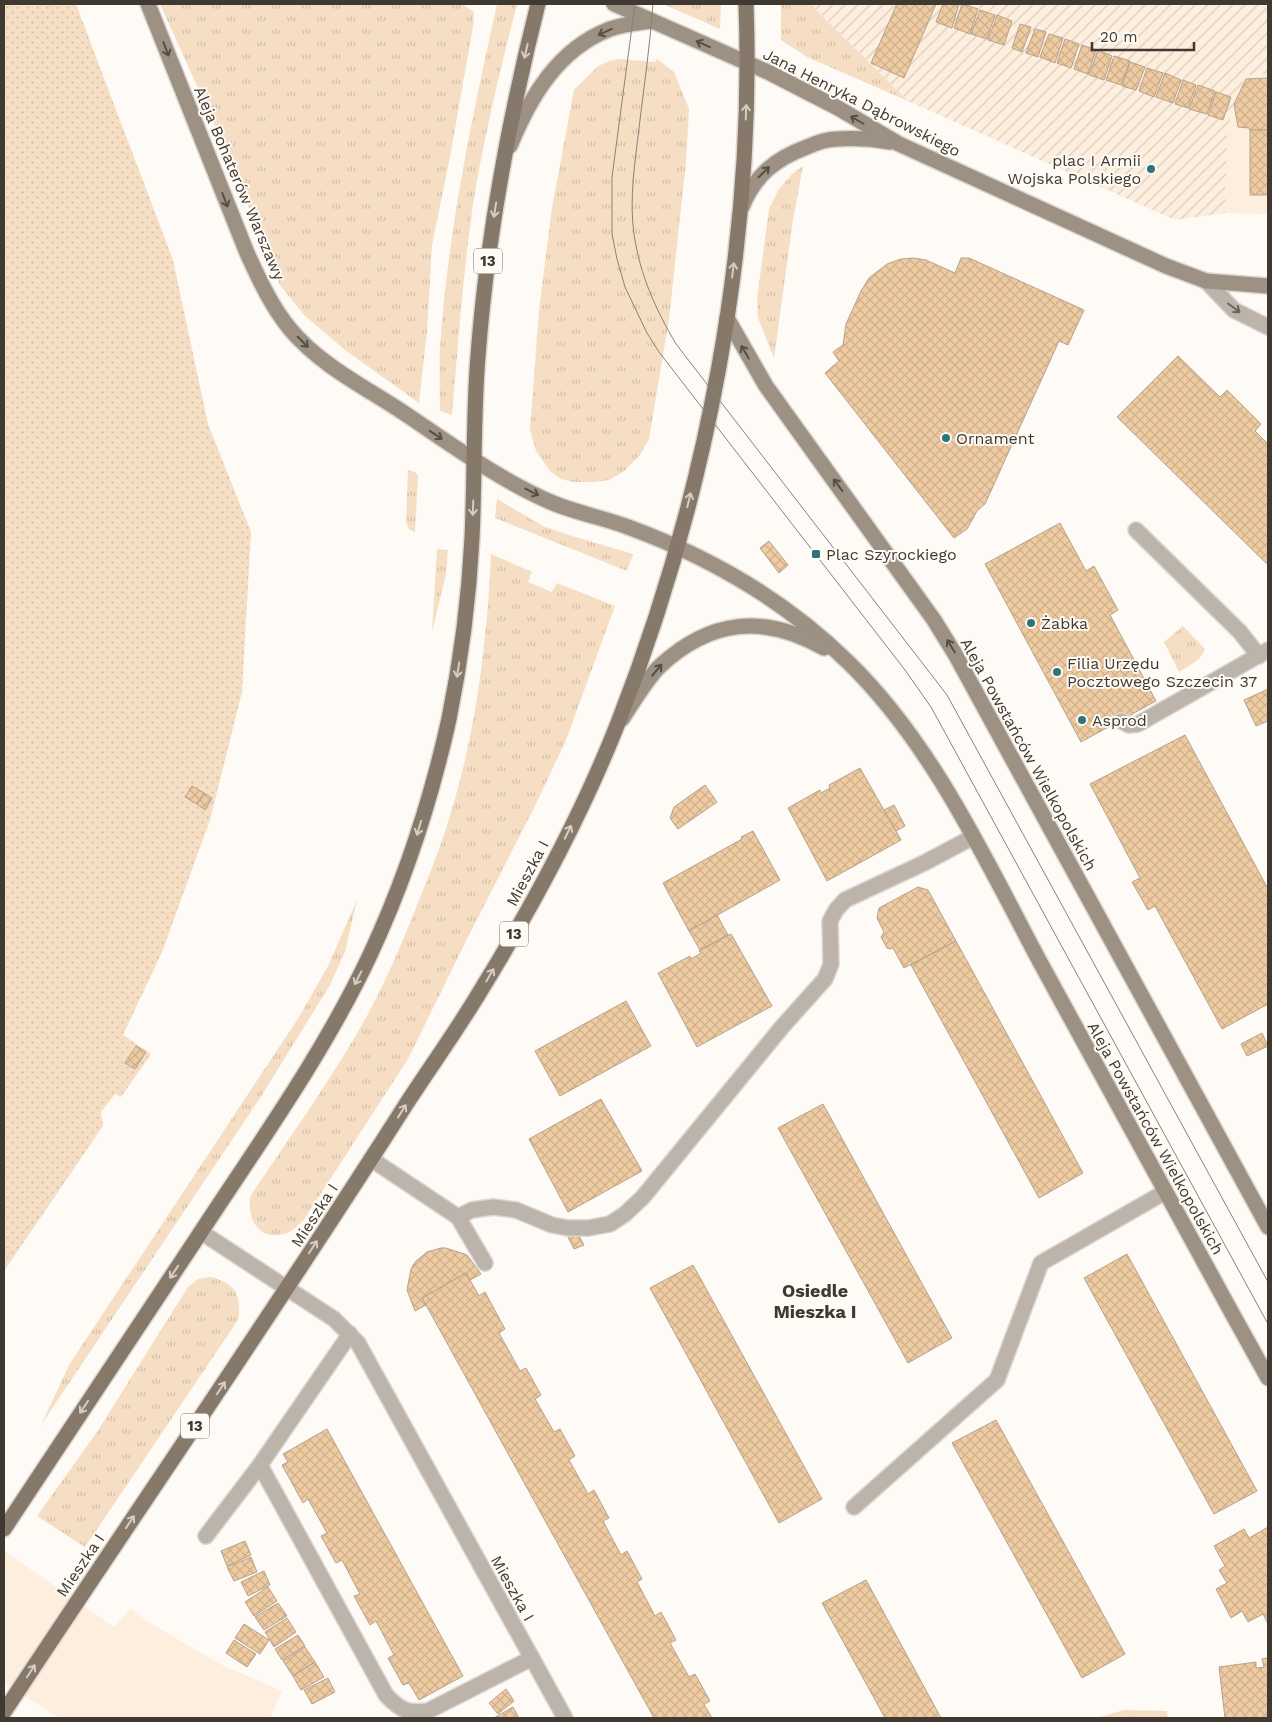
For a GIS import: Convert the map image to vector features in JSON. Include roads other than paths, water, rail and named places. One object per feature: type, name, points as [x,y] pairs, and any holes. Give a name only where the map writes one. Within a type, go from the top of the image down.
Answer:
[{"type":"main road","name":"13","points":[[4,1529],[288,1099],[337,1018],[369,958],[406,870],[436,771],[458,669],[469,582],[475,460],[477,361],[482,312],[495,211],[524,64],[538,4]]},
{"type":"main road","name":"13","points":[[678,547],[714,393],[727,318],[740,214],[748,64],[746,4]]},
{"type":"main road","name":"Mieszka I","points":[[4,1712],[286,1288],[434,1060],[477,998],[565,840],[618,724],[660,606],[678,547]]},
{"type":"street","name":"Aleja Bohaterów Warszawy","points":[[148,4],[246,253],[270,299],[290,328],[316,355],[334,369],[499,475],[553,503],[629,527],[678,547]]},
{"type":"street","name":"Jana Henryka Dąbrowskiego","points":[[614,4],[770,73],[838,108],[900,144],[1166,266],[1206,281],[1268,286]]},
{"type":"street","points":[[504,162],[523,115],[536,92],[563,59],[593,37],[611,29],[652,21]]},
{"type":"street","points":[[740,214],[748,192],[757,179],[768,168],[792,152],[836,139],[881,141],[900,144]]},
{"type":"street","name":"Jana Henryka Dąbrowskiego","points":[[1206,281],[1234,310],[1268,327]]},
{"type":"street","name":"Aleja Powstańców Wielkopolskich","points":[[727,318],[766,386],[934,620],[975,688],[1268,1227]]},
{"type":"street","points":[[1121,721],[1129,725],[1138,724],[1264,653],[1136,530]]},
{"type":"street","name":"Aleja Powstańców Wielkopolskich","points":[[678,547],[720,568],[789,611],[848,662],[910,732],[972,836],[1268,1378]]},
{"type":"street","points":[[618,724],[658,667],[695,640],[722,629],[752,625],[779,628],[811,641],[848,662]]},
{"type":"street","points":[[458,1217],[472,1210],[493,1207],[516,1210],[552,1225],[568,1228],[588,1228],[610,1224],[625,1214],[647,1193],[782,1027],[825,979],[831,964],[830,921],[836,910],[846,900],[924,863],[972,836]]},
{"type":"street","points":[[371,1159],[458,1217],[485,1262]]},
{"type":"street","points":[[854,1507],[997,1380],[1041,1263],[1165,1192]]},
{"type":"street","name":"Mieszka I","points":[[201,1232],[334,1319],[358,1343],[565,1718]]},
{"type":"street","points":[[206,1536],[260,1465],[350,1334]]},
{"type":"street","points":[[260,1465],[386,1695],[397,1707],[415,1713],[428,1711],[532,1658]]},
{"type":"tram line","points":[[635,4],[612,177],[612,234],[625,287],[647,333],[659,352],[905,670],[931,707],[1268,1324]]},
{"type":"tram line","points":[[653,4],[634,168],[632,208],[634,234],[640,263],[661,317],[676,344],[947,695],[1268,1282]]},
{"type":"place","name":"plac I Armii Wojska Polskiego","points":[[1151,169]]},
{"type":"place","name":"Ornament","points":[[946,438]]},
{"type":"place","name":"Plac Szyrockiego","points":[[816,554]]},
{"type":"place","name":"Żabka","points":[[1031,623]]},
{"type":"place","name":"Filia Urzędu Pocztowego Szczecin 37","points":[[1057,672]]},
{"type":"place","name":"Asprod","points":[[1082,720]]},
{"type":"district","name":"Osiedle Mieszka I","points":[[815,1301]]}]
